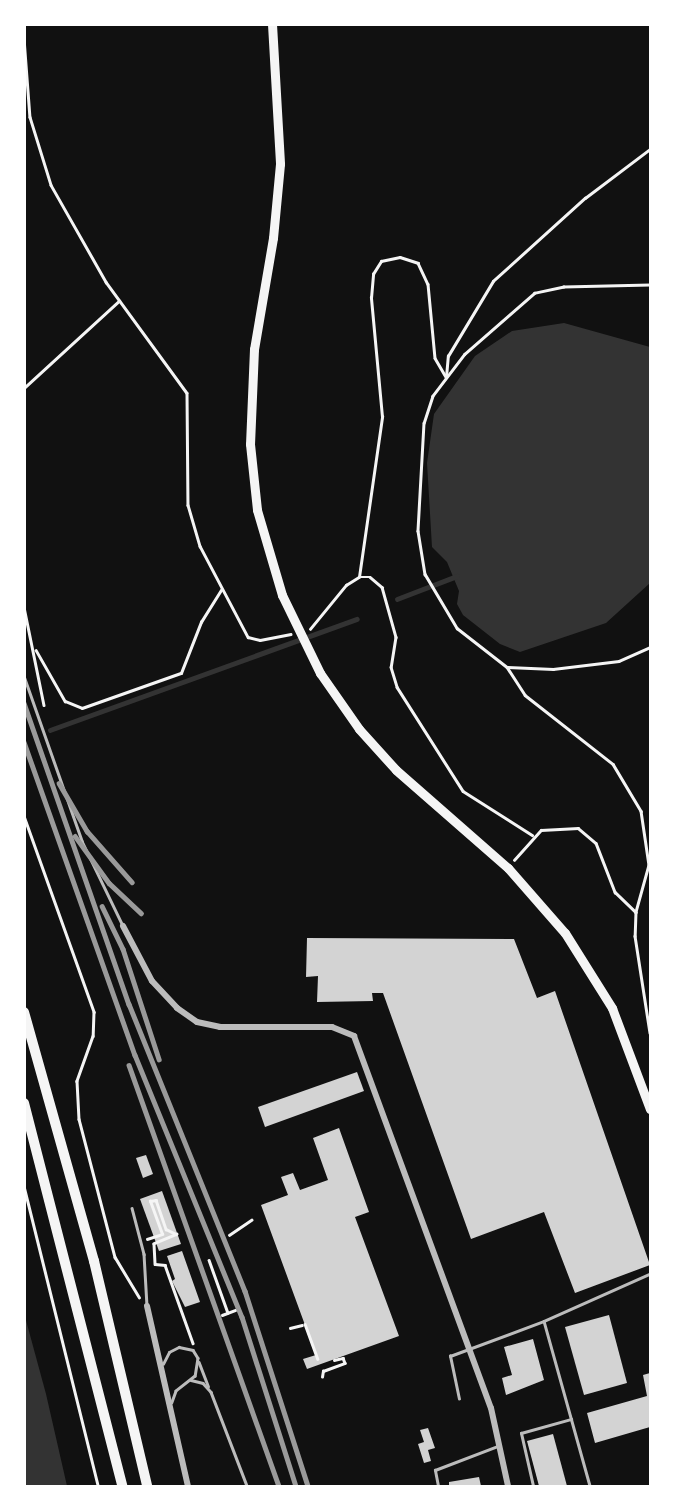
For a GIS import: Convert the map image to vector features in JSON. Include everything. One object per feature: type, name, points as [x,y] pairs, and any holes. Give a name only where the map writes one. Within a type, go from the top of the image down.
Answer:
[{"type":"highway","points":[[24,1012],[94,1261],[147,1486]]},
{"type":"highway","points":[[24,1102],[122,1486]]},
{"type":"main road","points":[[272,24],[280,164],[273,239],[253,359],[250,444],[257,510],[282,594],[320,673],[351,718],[396,770],[508,868],[550,914],[598,983],[625,1036],[650,1109]]},
{"type":"street","points":[[123,926],[152,981],[177,1008],[197,1021],[220,1027],[332,1027],[354,1036],[470,1347],[501,1444],[508,1486]]},
{"type":"street","points":[[147,1306],[188,1486]]},
{"type":"lane","points":[[24,676],[82,841],[123,926]]},
{"type":"lane","points":[[132,1208],[144,1254],[147,1306]]},
{"type":"lane","points":[[459,1399],[450,1356],[544,1321],[649,1274]]},
{"type":"lane","points":[[544,1321],[590,1486]]},
{"type":"lane","points":[[162,1374],[169,1352],[179,1347],[193,1350],[247,1486]]},
{"type":"lane","points":[[171,1413],[176,1391],[198,1371],[198,1359]]},
{"type":"lane","points":[[191,1380],[203,1383],[211,1392]]},
{"type":"lane","points":[[533,1486],[521,1433],[572,1419]]},
{"type":"lane","points":[[438,1486],[435,1470],[501,1444]]},
{"type":"path","points":[[24,37],[30,117],[51,185],[119,301],[187,393],[188,505],[200,546],[248,637],[260,640],[313,628],[346,585],[359,577],[370,577],[382,587],[397,637],[391,667],[397,687],[463,791],[532,835]]},
{"type":"path","points":[[446,377],[448,356],[494,281],[585,198],[650,149]]},
{"type":"path","points":[[359,577],[382,417],[370,298],[373,274],[381,261],[400,257],[418,263],[428,284],[435,358],[446,377]]},
{"type":"path","points":[[650,285],[564,287],[534,293],[498,321],[446,377],[424,423],[418,531],[425,574],[457,628],[507,667],[524,695],[593,747],[626,781],[647,838],[648,877],[636,912],[635,936],[650,1033]]},
{"type":"path","points":[[24,388],[77,345],[119,301]]},
{"type":"path","points":[[36,650],[65,701],[82,708],[181,673],[201,622],[221,590]]},
{"type":"path","points":[[24,607],[36,650],[44,709],[35,711]]},
{"type":"path","points":[[507,667],[553,669],[619,661],[650,647]]},
{"type":"path","points":[[24,816],[94,1012],[93,1036],[77,1081],[79,1119],[115,1258],[126,1282],[147,1306]]},
{"type":"path","points":[[508,868],[532,835],[559,826],[588,833],[603,853],[615,892],[636,912]]},
{"type":"path","points":[[24,1186],[98,1486]]},
{"type":"path","points":[[154,1244],[177,1234],[166,1229],[156,1199],[150,1202],[162,1234],[154,1237],[154,1244],[155,1265],[164,1265],[193,1350]]},
{"type":"path","points":[[229,1235],[251,1220]]},
{"type":"path","points":[[209,1260],[228,1313]]},
{"type":"path","points":[[222,1315],[235,1310]]},
{"type":"path","points":[[290,1328],[304,1325],[318,1359]]},
{"type":"path","points":[[322,1377],[323,1371],[345,1363],[343,1358],[334,1360]]},
{"type":"shaded area","points":[[564,323],[650,347],[650,583],[606,623],[520,652],[500,644],[463,615],[457,604],[459,591],[447,562],[432,547],[427,463],[434,414],[475,356],[512,331]]},
{"type":"shaded area","points":[[24,1313],[46,1394],[67,1486],[25,1486]]},
{"type":"building","points":[[307,938],[514,939],[537,998],[555,991],[650,1265],[575,1293],[544,1212],[471,1239],[383,993],[372,993],[373,1001],[317,1002],[318,976],[306,977]]},
{"type":"building","points":[[357,1072],[364,1091],[265,1127],[258,1107]]},
{"type":"building","points":[[339,1128],[369,1212],[355,1217],[399,1336],[307,1369],[303,1359],[316,1355],[261,1205],[288,1195],[281,1177],[293,1173],[300,1190],[328,1180],[313,1138]]},
{"type":"building","points":[[146,1155],[153,1174],[143,1178],[136,1158]]},
{"type":"building","points":[[162,1191],[181,1244],[159,1251],[140,1199]]},
{"type":"building","points":[[182,1251],[200,1302],[185,1307],[172,1281],[175,1279],[167,1256]]},
{"type":"building","points":[[609,1315],[627,1383],[584,1395],[565,1327]]},
{"type":"building","points":[[533,1339],[544,1380],[506,1395],[502,1378],[512,1375],[504,1347]]},
{"type":"building","points":[[650,1373],[650,1427],[595,1443],[587,1413],[647,1396],[643,1375]]},
{"type":"building","points":[[428,1428],[435,1448],[428,1450],[431,1461],[424,1463],[418,1444],[424,1442],[420,1430]]},
{"type":"building","points":[[553,1434],[567,1486],[539,1486],[527,1441]]},
{"type":"building","points":[[479,1477],[481,1486],[449,1486],[449,1482]]},
{"type":"waterway","points":[[397,599],[457,576]]},
{"type":"waterway","points":[[50,730],[356,619]]},
{"type":"railway","points":[[24,703],[129,1004],[245,1291],[308,1486]]},
{"type":"railway","points":[[24,742],[135,1055],[242,1317],[296,1486]]},
{"type":"railway","points":[[59,783],[87,831],[132,882]]},
{"type":"railway","points":[[75,836],[109,883],[141,913]]},
{"type":"railway","points":[[102,906],[123,949],[159,1059]]},
{"type":"railway","points":[[129,1065],[279,1486]]}]
